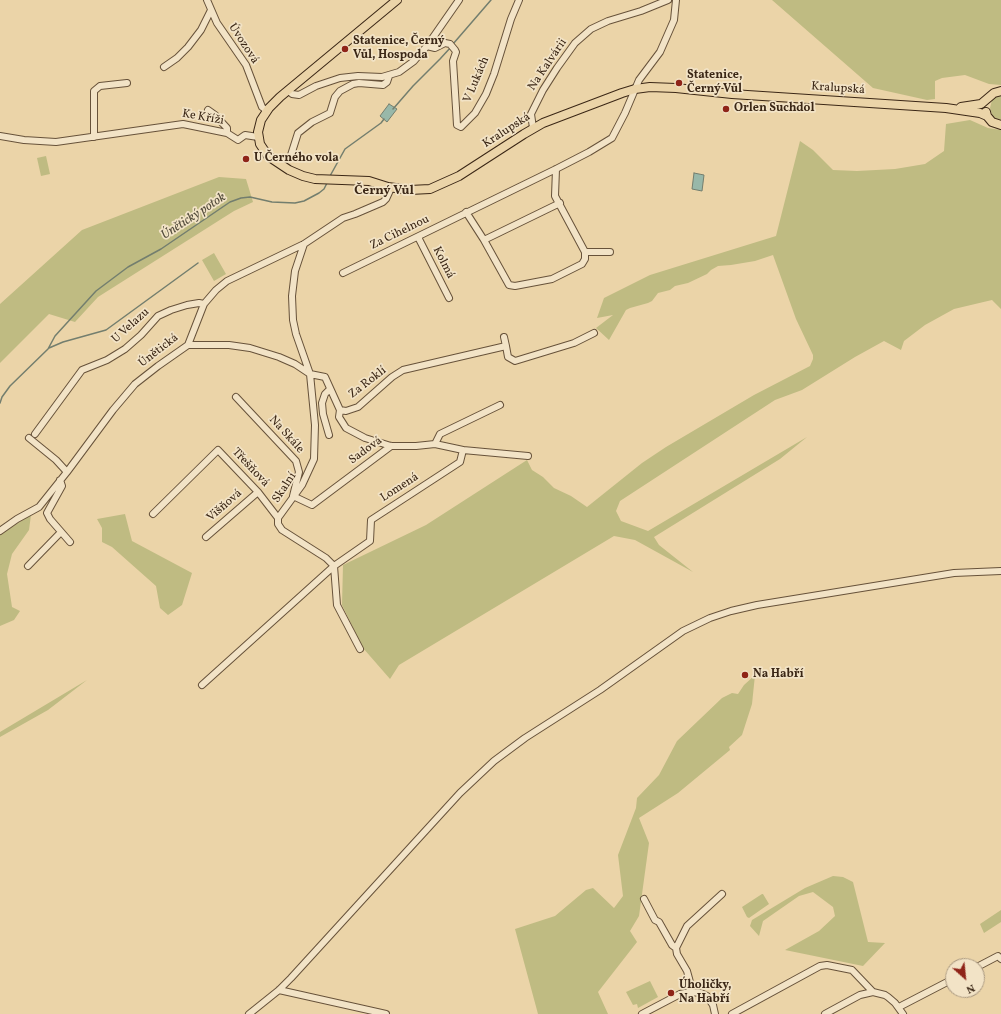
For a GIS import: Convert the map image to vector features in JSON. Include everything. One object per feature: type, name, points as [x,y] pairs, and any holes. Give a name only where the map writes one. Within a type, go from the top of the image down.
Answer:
[{"type":"main road","points":[[258,137],[259,125],[267,110],[288,90],[397,0]]},
{"type":"main road","name":"Kralupská","points":[[258,137],[264,152],[278,164],[296,174],[315,179],[369,181],[391,188],[421,190],[441,185],[459,176],[533,128],[616,95],[635,89],[650,87],[946,108],[980,113],[987,116],[992,122],[1001,125]]},
{"type":"main road","points":[[946,108],[981,104],[994,93],[1001,91]]},
{"type":"main road","points":[[987,116],[985,106],[989,98]]},
{"type":"street","name":"Úvozová","points":[[207,0],[217,23],[246,66],[262,107],[267,110]]},
{"type":"street","points":[[288,90],[292,94],[299,95],[316,86],[340,78],[389,76],[404,69],[427,46],[459,0]]},
{"type":"street","name":"V Lukách","points":[[427,46],[435,48],[445,43],[450,44],[455,50],[456,108],[458,125],[461,127],[475,113],[486,94],[494,74],[511,19],[519,0]]},
{"type":"street","name":"Na Kalvárii","points":[[533,128],[531,114],[557,68],[576,43],[591,29],[603,23],[641,11],[668,0]]},
{"type":"street","name":"Za Cihelnou","points":[[343,273],[556,169],[612,138],[625,113],[639,80],[660,52],[674,20],[676,0]]},
{"type":"street","points":[[164,67],[177,58],[188,47],[201,30],[211,10]]},
{"type":"street","points":[[291,155],[298,133],[312,122],[330,113],[340,91],[353,84],[359,83],[383,85],[387,82],[389,76]]},
{"type":"street","points":[[94,136],[94,91],[100,86],[127,83]]},
{"type":"street","points":[[208,110],[227,128],[227,133]]},
{"type":"street","name":"Ke Kříži","points":[[0,136],[24,140],[56,142],[175,124],[189,125],[227,133],[238,140],[245,135],[258,137]]},
{"type":"street","points":[[466,212],[484,240],[509,285],[515,286],[552,279],[582,264],[586,259],[585,252],[555,196],[556,169]]},
{"type":"street","name":"Únětická","points":[[0,531],[17,518],[39,507],[113,410],[135,384],[188,344],[204,304],[216,290],[227,281],[304,244],[343,218],[383,202],[391,188]]},
{"type":"street","points":[[484,240],[560,203]]},
{"type":"street","name":"Kolmá","points":[[418,237],[449,298]]},
{"type":"street","name":"Skalní","points":[[304,244],[295,271],[292,296],[293,320],[296,334],[310,374],[315,425],[314,459],[302,485],[278,518],[278,524],[282,530],[326,558],[334,566]]},
{"type":"street","points":[[585,252],[610,252]]},
{"type":"street","name":"U Velazu","points":[[35,434],[82,370],[107,360],[125,349],[141,335],[158,316],[187,305],[199,303],[204,304]]},
{"type":"street","points":[[504,337],[508,357],[515,361],[574,343],[594,333]]},
{"type":"street","points":[[188,344],[229,345],[250,348],[295,364],[310,374]]},
{"type":"street","name":"Za Roklí","points":[[310,374],[325,377],[340,410],[346,411],[358,407],[392,377],[403,370],[506,346]]},
{"type":"street","points":[[329,435],[323,414],[322,403],[325,394],[330,389]]},
{"type":"street","name":"Na Skále","points":[[236,397],[296,461],[298,472],[294,496]]},
{"type":"street","points":[[500,405],[440,434],[435,444],[463,450],[528,456]]},
{"type":"street","points":[[340,410],[339,417],[346,428],[365,438],[391,446]]},
{"type":"street","points":[[29,438],[56,460],[67,472]]},
{"type":"street","name":"Sadová","points":[[294,496],[312,505],[391,446],[435,444]]},
{"type":"street","name":"Třešňová","points":[[153,514],[218,450],[258,492],[278,518]]},
{"type":"street","name":"Lomená","points":[[334,566],[370,541],[371,520],[460,462],[463,450]]},
{"type":"street","points":[[60,480],[62,486],[46,513],[70,542]]},
{"type":"street","name":"Višňová","points":[[206,537],[258,492]]},
{"type":"street","points":[[28,566],[61,532]]},
{"type":"street","points":[[334,566],[337,605],[360,649]]},
{"type":"street","points":[[202,685],[334,566]]},
{"type":"street","points":[[249,1014],[279,990],[460,793],[494,761],[525,738],[600,690],[683,631],[710,618],[757,605],[954,573],[1001,571]]},
{"type":"street","points":[[690,992],[690,982],[687,972],[677,954],[676,948],[687,926],[722,894]]},
{"type":"street","points":[[644,899],[672,945],[676,948]]},
{"type":"street","points":[[985,962],[998,956],[1001,958]]},
{"type":"street","points":[[732,1014],[820,966],[827,965],[852,970],[873,992]]},
{"type":"street","points":[[899,1007],[945,983]]},
{"type":"street","points":[[279,990],[386,1014]]},
{"type":"street","points":[[642,1014],[680,994],[690,992],[701,993],[707,996],[713,1005],[715,1014]]},
{"type":"street","points":[[825,1014],[860,995],[873,992],[885,995],[891,999],[899,1007],[903,1014]]},
{"type":"shaded area","points":[[772,0],[1001,0],[1001,85],[989,84],[965,75],[942,78],[935,81],[935,99],[927,100],[873,88]]},
{"type":"shaded area","points":[[1001,95],[1001,120],[993,117],[990,108],[992,100]]},
{"type":"shaded area","points":[[389,104],[397,109],[387,122],[380,116]]},
{"type":"shaded area","points":[[970,120],[988,128],[1001,130],[1001,309],[992,300],[954,309],[925,325],[904,341],[901,350],[884,341],[802,390],[775,400],[620,501],[616,511],[621,521],[648,531],[807,437],[780,459],[654,537],[659,545],[693,572],[635,540],[614,536],[399,665],[390,679],[363,648],[342,605],[343,565],[426,525],[527,460],[532,470],[543,477],[554,488],[571,496],[587,507],[642,463],[666,447],[754,395],[810,366],[813,359],[813,355],[796,319],[773,255],[755,261],[718,266],[707,274],[688,283],[675,286],[670,290],[658,293],[652,301],[626,310],[609,340],[596,328],[613,315],[597,318],[604,298],[650,275],[776,236],[800,141],[813,150],[833,170],[857,171],[895,169],[925,164],[944,151],[946,124]]},
{"type":"shaded area","points":[[46,156],[50,174],[41,176],[37,158]]},
{"type":"shaded area","points":[[694,173],[704,175],[702,191],[692,189]]},
{"type":"shaded area","points":[[219,177],[246,179],[253,202],[234,211],[98,297],[75,322],[49,314],[0,363],[0,304],[82,230]]},
{"type":"shaded area","points":[[214,253],[226,274],[214,281],[202,260]]},
{"type":"shaded area","points":[[125,514],[132,541],[192,573],[182,605],[168,615],[160,608],[156,586],[112,547],[102,542],[102,528],[97,519]]},
{"type":"shaded area","points":[[31,515],[29,530],[12,554],[7,574],[12,607],[20,611],[14,620],[0,626],[0,534]]},
{"type":"shaded area","points":[[755,675],[752,704],[742,735],[729,747],[730,750],[678,793],[639,818],[649,843],[639,916],[630,931],[637,942],[598,992],[608,1014],[538,1014],[515,929],[555,916],[586,890],[593,888],[614,908],[623,896],[618,855],[636,808],[637,798],[659,775],[677,741],[722,698],[732,693],[738,694],[744,685]]},
{"type":"shaded area","points":[[87,680],[48,710],[0,737],[0,732]]},
{"type":"shaded area","points":[[833,876],[843,877],[853,882],[868,942],[885,943],[863,966],[785,950],[819,931],[835,916],[833,907],[813,892],[799,896],[763,921],[759,936],[750,926],[752,920],[805,888]]},
{"type":"shaded area","points":[[762,894],[769,904],[749,918],[747,917],[742,907]]},
{"type":"shaded area","points":[[1001,910],[1001,922],[984,933],[980,924]]},
{"type":"shaded area","points":[[650,981],[658,997],[638,1008],[637,1004],[633,1005],[626,992]]},
{"type":"waterway","name":"Únětický potok","points":[[453,44],[491,0]]},
{"type":"waterway","name":"Únětický potok","points":[[393,109],[451,47]]},
{"type":"waterway","name":"Únětický potok","points":[[330,176],[345,149],[381,123],[384,119]]},
{"type":"waterway","name":"Únětický potok","points":[[0,403],[2,397],[10,386],[48,349],[55,336],[96,291],[128,267],[161,249],[230,202],[241,198],[250,197],[272,202],[295,203],[304,201],[319,193],[324,189],[327,183]]},
{"type":"waterway","points":[[49,348],[63,342],[106,330],[198,263]]},
{"type":"place","name":"Statenice, Černý Vůl, Hospoda","points":[[345,49]]},
{"type":"place","name":"Statenice, Černý Vůl","points":[[679,83]]},
{"type":"place","name":"Orlen Suchdol","points":[[726,109]]},
{"type":"place","name":"U Černého vola","points":[[246,159]]},
{"type":"place","name":"Na Habří","points":[[745,675]]},
{"type":"place","name":"Úholičky, Na Habří","points":[[671,993]]},
{"type":"district","name":"Černý Vůl","points":[[384,192]]}]
